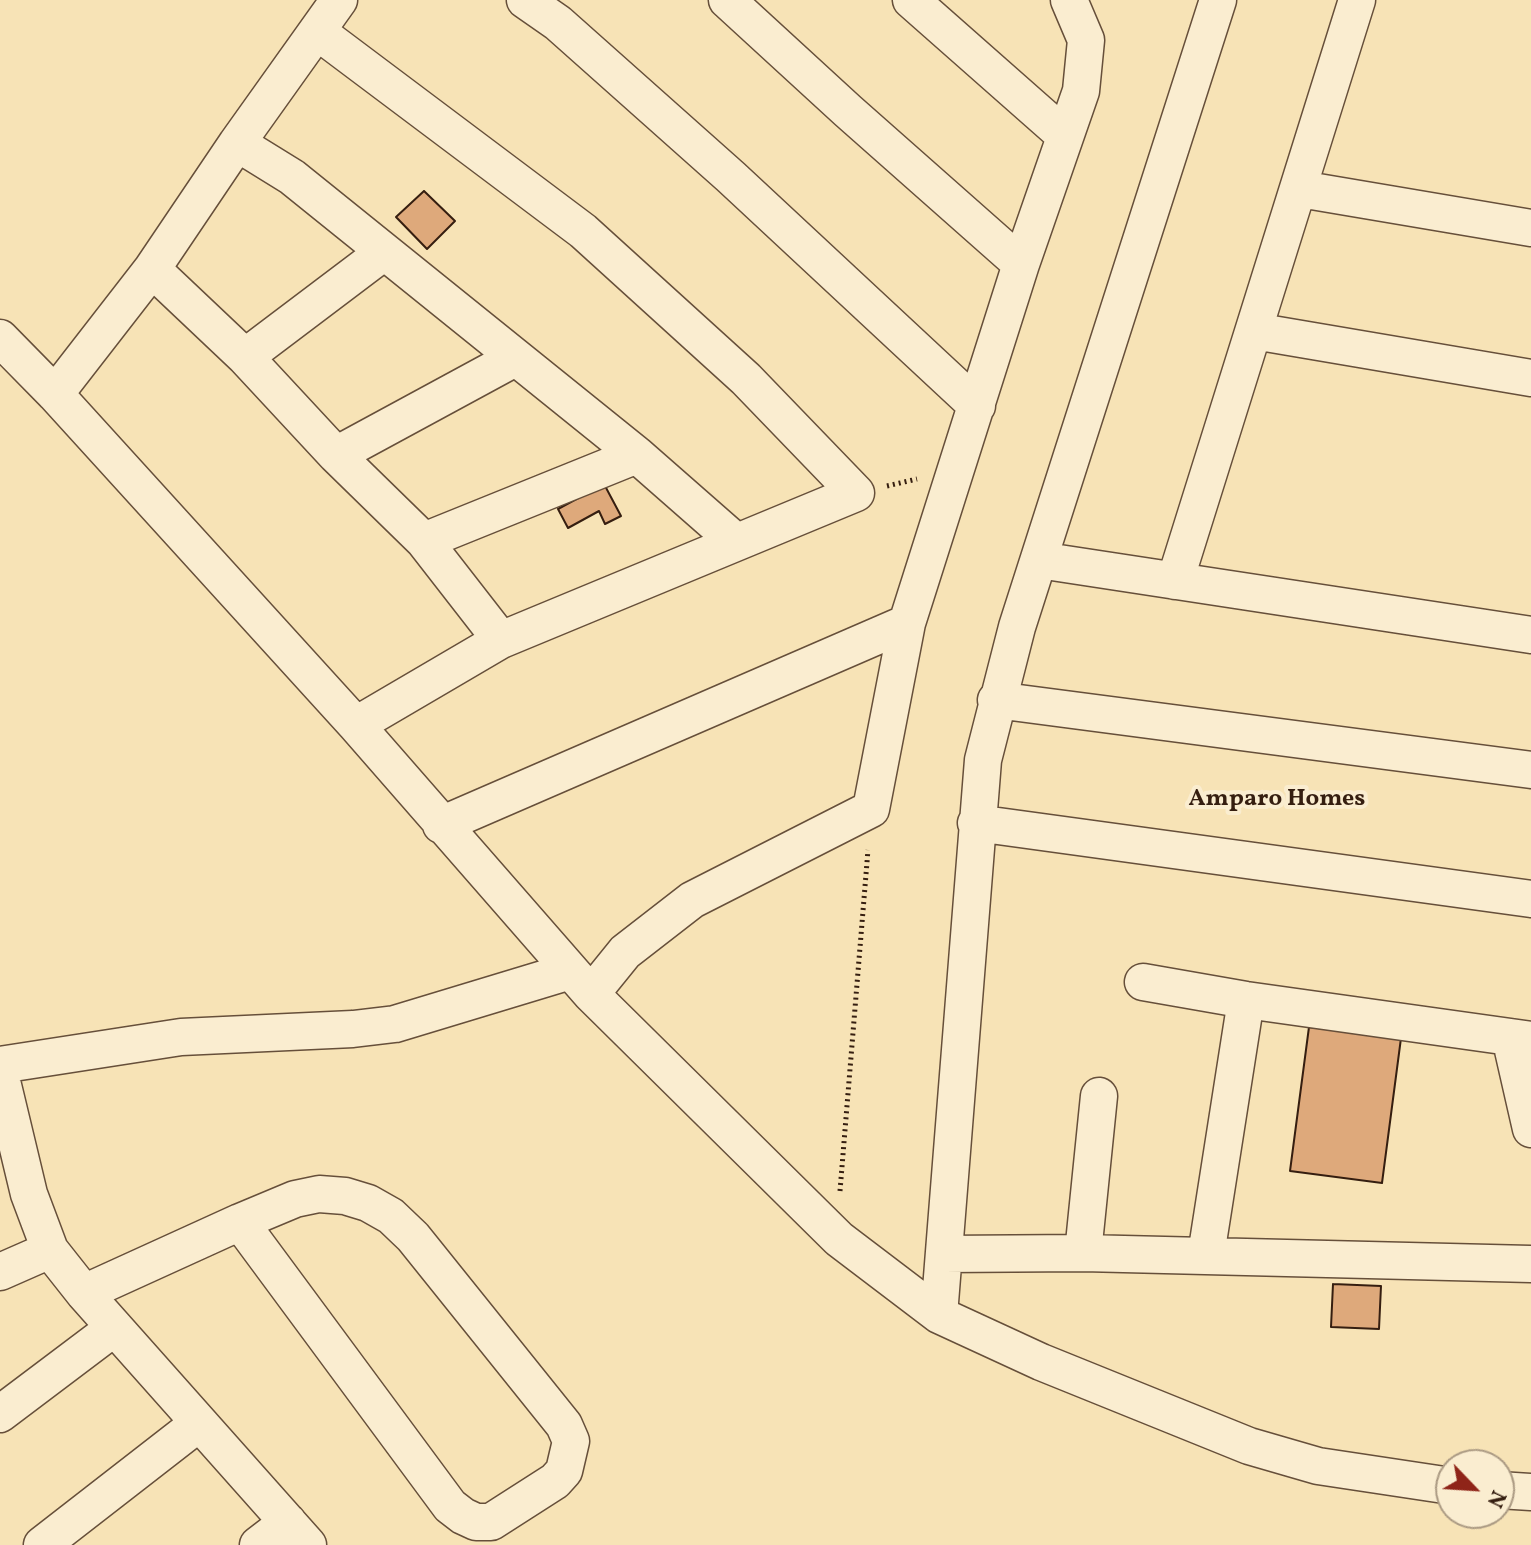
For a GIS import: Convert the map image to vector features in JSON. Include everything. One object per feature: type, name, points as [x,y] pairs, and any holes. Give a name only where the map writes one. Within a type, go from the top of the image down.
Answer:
[{"type":"street","points":[[55,394],[152,269],[339,0]]},
{"type":"street","points":[[525,0],[558,23],[731,177],[977,406]]},
{"type":"street","points":[[727,0],[1021,264]]},
{"type":"street","points":[[911,0],[1064,135]]},
{"type":"street","points":[[0,1065],[181,1037],[353,1029],[395,1024],[580,982],[692,900],[871,809],[907,623],[1021,264],[1081,91],[1087,55],[1086,40],[1069,0]]},
{"type":"street","points":[[939,1315],[983,760],[1017,627],[1218,0]]},
{"type":"street","points":[[1175,581],[1357,0]]},
{"type":"street","points":[[318,32],[583,231],[746,379],[856,493],[501,640],[356,725]]},
{"type":"street","points":[[237,143],[292,177],[637,455],[735,541]]},
{"type":"street","points":[[1300,189],[1531,228]]},
{"type":"street","points":[[245,357],[384,252]]},
{"type":"street","points":[[152,269],[245,357],[336,455],[424,541],[501,640]]},
{"type":"street","points":[[1254,331],[1531,378]]},
{"type":"street","points":[[0,338],[55,394],[356,725],[580,982],[839,1239],[939,1315],[1041,1362],[1249,1446],[1318,1466],[1435,1484]]},
{"type":"street","points":[[336,455],[515,358]]},
{"type":"street","points":[[424,541],[637,455]]},
{"type":"street","points":[[1039,560],[1531,635]]},
{"type":"street","points":[[441,825],[907,623]]},
{"type":"street","points":[[996,700],[1531,770]]},
{"type":"street","points":[[976,823],[1531,899]]},
{"type":"street","points":[[1143,982],[1246,1000],[1520,1038],[1531,1129]]},
{"type":"street","points":[[1206,1255],[1246,1000]]},
{"type":"street","points":[[0,1073],[9,1153],[29,1194],[50,1250],[114,1328],[298,1534],[258,1545]]},
{"type":"street","points":[[1083,1253],[1099,1096]]},
{"type":"street","points":[[84,1293],[240,1222],[295,1199],[319,1194],[345,1196],[368,1203],[391,1216],[413,1237],[564,1425],[571,1441],[564,1471],[555,1481],[491,1522],[476,1522],[463,1516],[450,1506],[240,1222]]},
{"type":"street","points":[[0,1272],[50,1250]]},
{"type":"street","points":[[944,1254],[1206,1255],[1531,1264]]},
{"type":"street","points":[[0,1414],[114,1328]]},
{"type":"street","points":[[42,1545],[199,1423]]},
{"type":"path","points":[[856,493],[956,469]]},
{"type":"path","points":[[839,1239],[840,1165],[851,1071],[871,809]]},
{"type":"building","points":[[424,191],[455,221],[427,249],[396,217]]},
{"type":"building","points":[[604,484],[621,516],[605,524],[599,511],[568,528],[558,509]]},
{"type":"building","points":[[1309,1027],[1401,1038],[1382,1183],[1290,1171]]},
{"type":"building","points":[[1333,1284],[1381,1286],[1379,1329],[1331,1327]]},
{"type":"district","name":"Amparo Homes","points":[[1277,801]]}]
